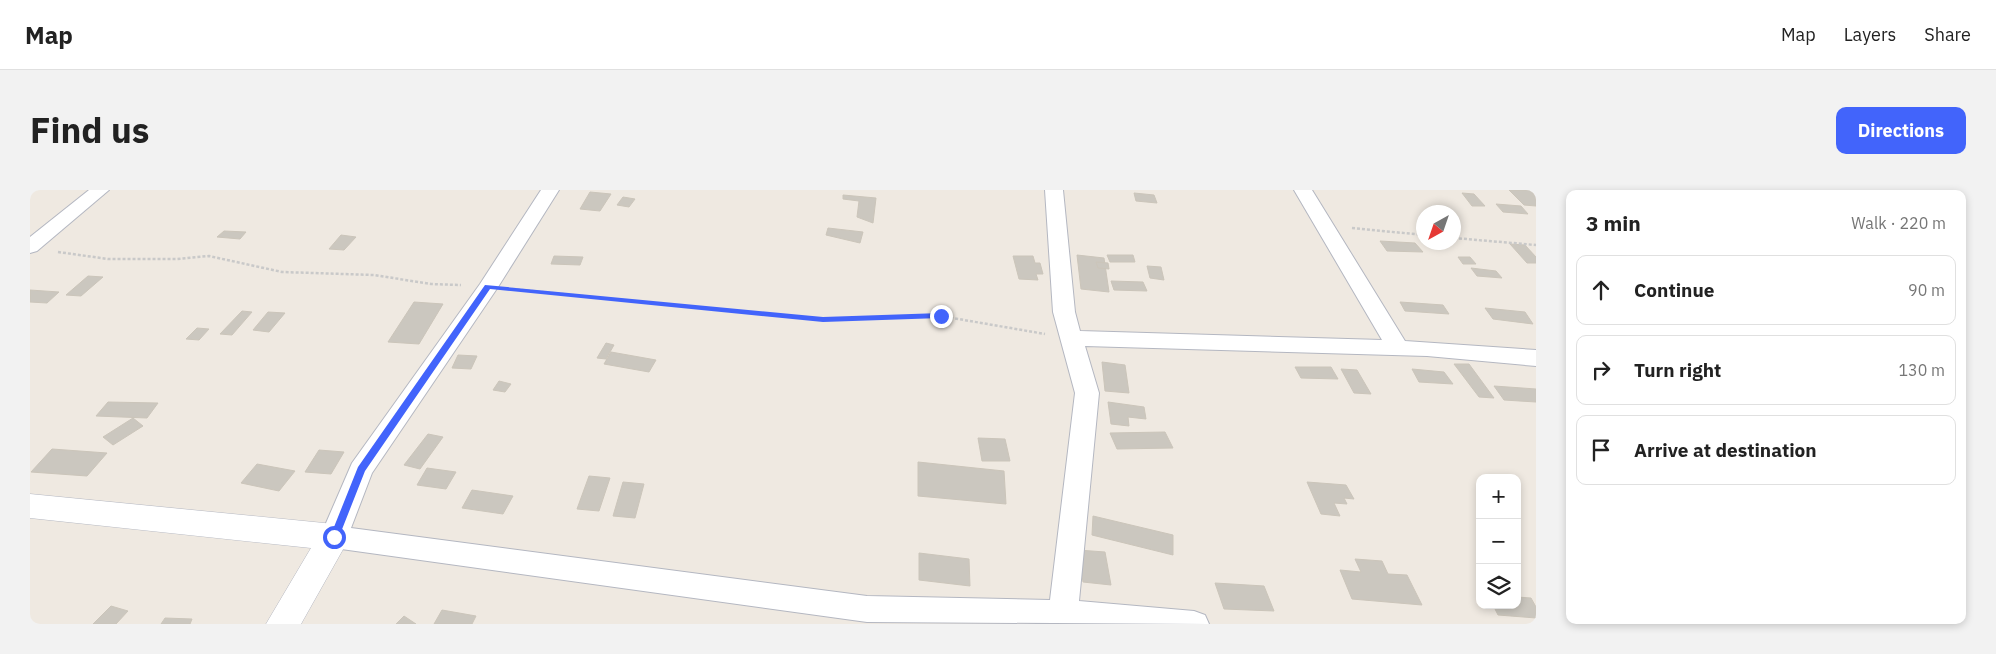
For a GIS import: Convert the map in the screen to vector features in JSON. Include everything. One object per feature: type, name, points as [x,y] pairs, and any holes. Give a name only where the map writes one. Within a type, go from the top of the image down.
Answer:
[{"type":"street","points":[[30,247],[100,190]]},
{"type":"street","points":[[282,624],[334,537],[361,470],[488,287],[550,190]]},
{"type":"street","points":[[1054,190],[1064,312],[1087,393],[1063,613]]},
{"type":"street","points":[[1303,190],[1323,226],[1347,260],[1398,348]]},
{"type":"street","points":[[1072,338],[1398,348],[1536,358]]},
{"type":"street","points":[[30,506],[334,537],[867,609],[1063,613],[1194,624]]},
{"type":"path","points":[[1323,226],[1416,234]]},
{"type":"path","points":[[1461,239],[1536,245]]},
{"type":"path","points":[[50,251],[108,259],[177,260],[209,256],[282,272],[374,275],[431,284],[488,287],[823,320],[941,316],[1072,338]]},
{"type":"building","points":[[1509,190],[1530,190],[1536,196],[1536,206],[1524,205]]},
{"type":"building","points":[[590,192],[611,194],[600,211],[580,209]]},
{"type":"building","points":[[1134,193],[1154,195],[1157,203],[1136,201]]},
{"type":"building","points":[[1462,193],[1474,194],[1485,206],[1472,206]]},
{"type":"building","points":[[843,195],[876,198],[873,223],[857,217],[859,201],[843,199]]},
{"type":"building","points":[[623,197],[635,199],[629,207],[617,205]]},
{"type":"building","points":[[1496,204],[1521,206],[1528,214],[1503,212]]},
{"type":"building","points":[[828,228],[863,232],[860,243],[826,235]]},
{"type":"building","points":[[224,231],[246,232],[240,239],[217,237]]},
{"type":"building","points":[[341,235],[356,237],[344,250],[329,249]]},
{"type":"building","points":[[1380,241],[1415,243],[1416,250],[1423,252],[1387,251]]},
{"type":"building","points":[[1510,244],[1525,245],[1536,257],[1536,263],[1527,263]]},
{"type":"building","points":[[1077,255],[1104,258],[1109,292],[1081,289]]},
{"type":"building","points":[[1107,255],[1133,255],[1135,262],[1110,262]]},
{"type":"building","points":[[554,256],[583,257],[580,265],[551,264]]},
{"type":"building","points":[[1013,256],[1033,256],[1035,263],[1040,263],[1043,274],[1036,274],[1038,280],[1019,279]]},
{"type":"building","points":[[1458,257],[1470,257],[1476,264],[1463,264]]},
{"type":"building","points":[[1096,262],[1108,263],[1109,269],[1098,268]]},
{"type":"building","points":[[1147,266],[1161,267],[1164,280],[1150,278]]},
{"type":"building","points":[[1471,268],[1496,271],[1502,278],[1477,276]]},
{"type":"building","points":[[88,276],[103,277],[81,296],[66,295]]},
{"type":"building","points":[[1111,281],[1143,282],[1147,291],[1114,290]]},
{"type":"building","points":[[30,290],[59,292],[47,303],[30,302]]},
{"type":"building","points":[[414,302],[443,304],[419,344],[388,342]]},
{"type":"building","points":[[1400,302],[1443,305],[1449,314],[1405,311]]},
{"type":"building","points":[[1485,308],[1525,312],[1533,324],[1493,319]]},
{"type":"building","points":[[242,311],[252,312],[232,335],[220,334]]},
{"type":"building","points":[[268,312],[285,313],[269,332],[253,330]]},
{"type":"building","points":[[197,328],[209,329],[199,340],[186,339]]},
{"type":"building","points":[[606,343],[614,345],[606,359],[597,358]]},
{"type":"building","points":[[611,352],[656,360],[649,372],[604,364]]},
{"type":"building","points":[[458,355],[477,356],[471,369],[452,368]]},
{"type":"building","points":[[1102,362],[1125,365],[1129,393],[1105,391]]},
{"type":"building","points":[[1454,364],[1469,364],[1494,398],[1479,397]]},
{"type":"building","points":[[1295,367],[1331,367],[1338,379],[1301,378]]},
{"type":"building","points":[[1341,369],[1357,370],[1371,394],[1354,393]]},
{"type":"building","points":[[1412,369],[1444,372],[1453,384],[1419,382]]},
{"type":"building","points":[[499,381],[511,384],[505,392],[493,390]]},
{"type":"building","points":[[1494,386],[1536,389],[1536,402],[1504,400]]},
{"type":"building","points":[[108,402],[158,403],[147,418],[96,416]]},
{"type":"building","points":[[1108,402],[1144,407],[1146,419],[1128,417],[1129,426],[1111,424]]},
{"type":"building","points":[[133,418],[143,426],[113,445],[103,437]]},
{"type":"building","points":[[1165,432],[1173,448],[1117,449],[1110,433]]},
{"type":"building","points":[[428,434],[443,437],[420,469],[404,465]]},
{"type":"building","points":[[978,438],[1005,439],[1010,461],[982,461]]},
{"type":"building","points":[[52,449],[107,453],[87,476],[31,472]]},
{"type":"building","points":[[319,450],[344,452],[331,474],[305,472]]},
{"type":"building","points":[[918,462],[1004,471],[1006,504],[918,496]]},
{"type":"building","points":[[257,464],[295,471],[279,491],[241,483]]},
{"type":"building","points":[[427,468],[456,472],[446,489],[417,485]]},
{"type":"building","points":[[589,476],[610,478],[599,511],[577,509]]},
{"type":"building","points":[[623,482],[644,484],[635,518],[613,516]]},
{"type":"building","points":[[1307,482],[1346,485],[1354,499],[1344,498],[1347,504],[1334,503],[1340,516],[1321,514]]},
{"type":"building","points":[[472,490],[513,496],[503,514],[462,508]]},
{"type":"building","points":[[1093,516],[1173,535],[1173,555],[1092,535]]},
{"type":"building","points":[[1078,550],[1105,552],[1111,585],[1083,582]]},
{"type":"building","points":[[919,553],[969,559],[970,586],[919,580]]},
{"type":"building","points":[[1355,559],[1382,561],[1388,574],[1407,575],[1422,605],[1352,599],[1340,570],[1361,572]]},
{"type":"building","points":[[1215,583],[1264,586],[1274,611],[1224,609]]},
{"type":"building","points":[[1521,597],[1531,598],[1536,607],[1536,618],[1498,615],[1495,609],[1521,609]]},
{"type":"building","points":[[111,606],[128,611],[116,624],[93,624]]},
{"type":"building","points":[[442,610],[476,616],[472,624],[434,624]]},
{"type":"building","points":[[404,616],[416,624],[396,624]]},
{"type":"building","points":[[165,618],[192,619],[190,624],[161,624]]},
{"type":"route","points":[[334,537],[361,470],[488,287],[823,320],[941,316]]}]
